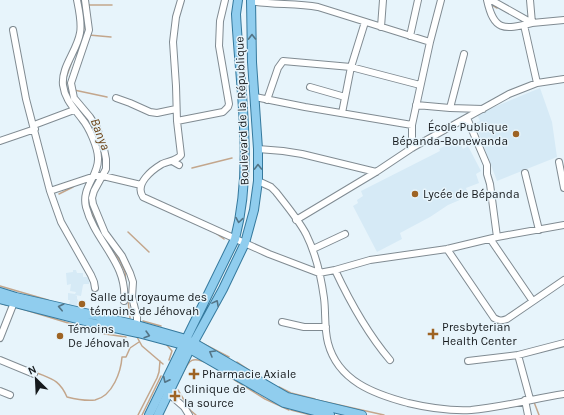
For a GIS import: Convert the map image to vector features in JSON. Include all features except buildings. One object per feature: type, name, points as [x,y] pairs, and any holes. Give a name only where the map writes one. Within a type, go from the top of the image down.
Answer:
[{"type":"main road","name":"Boulevard de la République","points":[[149,415],[188,344],[235,239],[240,211],[245,165],[244,109],[236,14],[238,0]]},
{"type":"main road","name":"Boulevard de la République","points":[[188,344],[223,289],[245,243],[254,210],[258,181],[258,149],[252,62],[250,1]]},
{"type":"main road","points":[[0,292],[15,300],[96,324],[172,342],[188,344],[202,356],[280,401],[330,415]]},
{"type":"main road","points":[[0,299],[15,300],[137,325],[188,344],[287,397],[362,415]]},
{"type":"main road","points":[[172,342],[180,360],[202,356]]},
{"type":"main road","name":"Boulevard de la République","points":[[158,415],[180,360]]},
{"type":"street","points":[[77,0],[80,35],[69,59],[63,84],[66,98],[86,124],[98,158],[96,170],[98,176],[92,198],[93,204],[106,233],[122,256],[130,273],[132,282],[132,297],[137,317],[137,325]]},
{"type":"street","points":[[85,0],[89,30],[71,83],[74,98],[90,117],[100,136],[106,158],[106,169],[98,176],[86,192],[86,208],[96,232],[119,268],[124,284],[124,301]]},
{"type":"street","points":[[181,0],[176,17],[173,42],[176,109],[181,154],[178,158],[162,164],[144,180],[141,185],[141,193],[143,197],[269,254],[319,272],[335,270],[370,260],[447,250],[497,237],[564,225]]},
{"type":"street","points":[[177,121],[223,112],[228,107],[229,104],[219,46],[220,21],[225,0]]},
{"type":"street","points":[[318,7],[320,0]]},
{"type":"street","points":[[381,27],[383,0]]},
{"type":"street","points":[[410,36],[418,0]]},
{"type":"street","points":[[412,148],[412,125],[430,42],[441,0]]},
{"type":"street","points":[[487,0],[490,15],[494,22],[501,26],[510,27],[564,20]]},
{"type":"street","points":[[491,0],[532,23]]},
{"type":"street","points":[[530,0],[532,23]]},
{"type":"street","points":[[250,1],[264,4],[304,5],[318,7],[430,42]]},
{"type":"street","points":[[342,113],[351,68],[365,22]]},
{"type":"street","points":[[524,25],[537,83]]},
{"type":"street","points":[[13,30],[22,77],[50,192],[61,222],[92,275],[95,288]]},
{"type":"street","points":[[450,108],[464,54]]},
{"type":"street","points":[[267,100],[282,61],[351,68],[420,86]]},
{"type":"street","points":[[296,220],[376,172],[412,148],[482,109],[522,88],[537,83],[564,79]]},
{"type":"street","points":[[310,87],[345,97]]},
{"type":"street","points":[[255,97],[412,125]]},
{"type":"street","points":[[116,98],[150,112],[157,113],[176,109]]},
{"type":"street","points":[[416,105],[482,109]]},
{"type":"street","points":[[0,141],[74,110]]},
{"type":"street","points":[[467,118],[487,165],[487,174],[490,184],[497,237]]},
{"type":"street","points":[[258,149],[302,154],[376,172]]},
{"type":"street","points":[[172,161],[180,165]]},
{"type":"street","points":[[559,162],[564,188]]},
{"type":"street","points":[[526,173],[539,230]]},
{"type":"street","points":[[50,192],[98,176],[141,185]]},
{"type":"street","points":[[258,181],[271,187],[305,233],[313,249],[319,272],[325,303],[328,342],[332,356],[344,373],[367,390],[391,399],[442,409],[471,410],[564,394]]},
{"type":"street","points":[[313,249],[345,234]]},
{"type":"street","points":[[490,240],[532,300]]},
{"type":"street","points":[[447,250],[494,318],[502,321],[564,280]]},
{"type":"street","points":[[335,270],[366,328],[390,360]]},
{"type":"street","points":[[0,338],[15,300]]},
{"type":"street","points":[[282,322],[304,327],[326,327]]},
{"type":"street","points":[[468,361],[518,355],[564,343]]},
{"type":"street","points":[[518,355],[527,400],[528,415]]},
{"type":"street","points":[[0,360],[34,374]]},
{"type":"street","points":[[0,391],[10,395]]},
{"type":"street","points":[[168,393],[184,407],[189,415]]},
{"type":"shaded area","name":"École Publique Bépanda-Bonewanda","points":[[540,88],[552,122],[557,157],[497,181],[475,123],[480,121],[477,114]]},
{"type":"shaded area","name":"Lycée de Bépanda","points":[[458,139],[463,149],[468,146],[481,171],[476,174],[479,183],[466,188],[469,196],[448,205],[430,217],[400,233],[402,239],[377,252],[353,206],[358,203],[357,200],[363,196],[361,191],[440,151],[439,149]]},
{"type":"shaded area","points":[[73,270],[76,270],[77,273],[83,273],[83,277],[90,277],[91,281],[89,284],[83,285],[81,296],[75,295],[77,296],[78,300],[77,306],[69,305],[70,300],[68,300],[68,293],[75,294],[76,292],[70,291],[71,284],[67,285],[66,273],[73,272]]},
{"type":"waterway","name":"Banya","points":[[81,0],[82,8]]},
{"type":"waterway","points":[[87,5],[112,5]]},
{"type":"waterway","points":[[492,5],[497,8]]},
{"type":"waterway","name":"Banya","points":[[82,36],[84,28]]},
{"type":"waterway","points":[[89,35],[111,37]]},
{"type":"waterway","name":"Banya","points":[[66,87],[66,78],[72,61]]},
{"type":"waterway","points":[[74,90],[107,97]]},
{"type":"waterway","name":"Banya","points":[[72,101],[89,121],[94,134]]},
{"type":"waterway","name":"Banya","points":[[100,151],[100,165]]},
{"type":"waterway","points":[[192,168],[232,158]]},
{"type":"waterway","points":[[59,194],[73,187]]},
{"type":"waterway","name":"Banya","points":[[88,198],[89,205],[100,231],[120,261],[125,272],[126,285]]},
{"type":"waterway","points":[[128,232],[149,252]]},
{"type":"waterway","points":[[214,232],[224,239]]},
{"type":"waterway","points":[[0,286],[48,300]]},
{"type":"waterway","name":"Banya","points":[[127,291],[130,318]]},
{"type":"waterway","points":[[0,303],[6,305]]},
{"type":"waterway","points":[[19,308],[78,326]]},
{"type":"waterway","points":[[143,321],[161,326]]},
{"type":"waterway","points":[[81,327],[105,334],[126,337]]},
{"type":"waterway","points":[[137,337],[142,346],[163,364]]},
{"type":"waterway","points":[[35,372],[58,383],[67,397],[81,400],[95,400],[107,394],[118,376],[122,357],[126,357],[130,348],[139,342]]},
{"type":"waterway","points":[[200,342],[229,357]]},
{"type":"waterway","points":[[166,344],[172,351],[169,360]]},
{"type":"waterway","points":[[180,379],[191,361],[198,360],[211,365]]},
{"type":"waterway","points":[[138,415],[157,378],[160,361]]},
{"type":"waterway","points":[[237,362],[261,378]]},
{"type":"waterway","points":[[217,369],[265,399],[289,410]]},
{"type":"waterway","points":[[142,415],[161,376]]},
{"type":"waterway","points":[[279,387],[291,393],[315,399]]},
{"type":"waterway","points":[[178,390],[190,410],[196,415]]},
{"type":"waterway","points":[[317,400],[384,415]]},
{"type":"waterway","points":[[534,402],[539,415]]},
{"type":"waterway","points":[[291,410],[311,415]]},
{"type":"place","name":"École Publique Bépanda-Bonewanda","points":[[516,134]]},
{"type":"place","name":"Lycée de Bépanda","points":[[415,194]]},
{"type":"place","name":"Salle du royaume des témoins de Jéhovah","points":[[82,304]]},
{"type":"place","name":"Presbyterian Health Center","points":[[433,334]]},
{"type":"place","name":"Témoins De Jéhovah","points":[[60,336]]},
{"type":"place","name":"Pharmacie Axiale","points":[[194,374]]},
{"type":"place","name":"Clinique de la source","points":[[175,396]]}]
